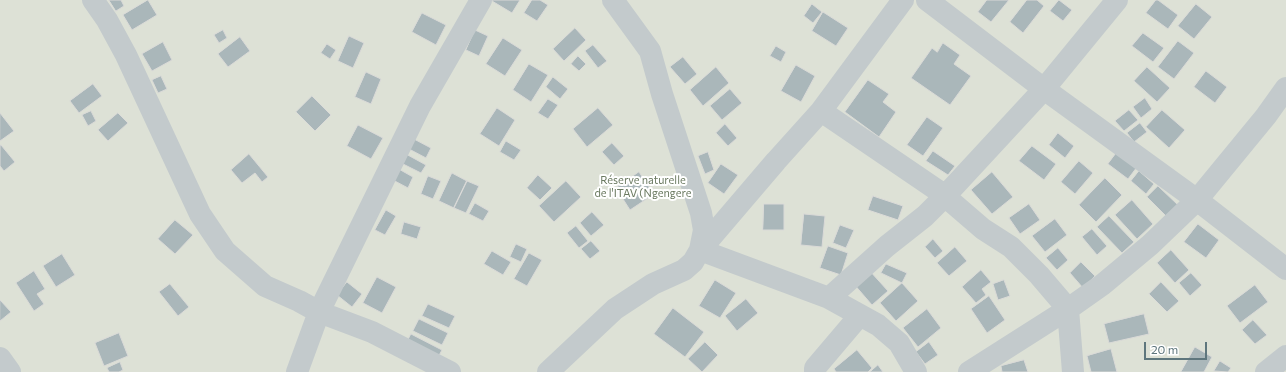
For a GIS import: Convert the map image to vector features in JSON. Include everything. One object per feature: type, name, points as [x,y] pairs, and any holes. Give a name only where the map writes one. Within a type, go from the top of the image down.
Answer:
[{"type":"street","points":[[93,0],[107,20],[126,56],[200,214],[225,251],[265,286],[319,312],[372,332],[450,372]]},
{"type":"street","points":[[297,372],[319,312],[420,106],[481,0]]},
{"type":"street","points":[[613,0],[650,50],[662,94],[701,213],[704,230],[700,250]]},
{"type":"street","points":[[548,372],[615,309],[654,284],[684,270],[693,262],[700,250],[821,110],[903,0]]},
{"type":"street","points":[[927,0],[1044,89],[1197,200],[1286,269]]},
{"type":"street","points":[[829,298],[945,196],[1044,89],[1117,0]]},
{"type":"street","points":[[969,372],[1068,309],[1102,285],[1150,244],[1197,200],[1266,116],[1286,88]]},
{"type":"street","points":[[821,110],[945,196],[983,229],[1011,247],[1039,275],[1068,309],[1073,372]]},
{"type":"street","points":[[700,250],[829,298],[878,325],[899,343],[916,372]]},
{"type":"street","points":[[815,372],[815,368],[860,315]]},
{"type":"street","points":[[1266,372],[1286,356]]},
{"type":"street","points":[[0,358],[10,372]]},
{"type":"green space","name":"Réserve naturelle de l'ITAV (Ngengere","points":[[0,0],[1286,0],[1286,372],[0,372]]},
{"type":"building","points":[[109,0],[121,0],[124,6],[116,11]]},
{"type":"building","points":[[148,0],[157,15],[132,30],[123,15]]},
{"type":"building","points":[[520,0],[512,13],[492,1]]},
{"type":"building","points":[[532,0],[540,0],[548,5],[537,21],[524,13]]},
{"type":"building","points":[[987,0],[1009,0],[991,22],[978,12]]},
{"type":"building","points":[[1027,0],[1037,0],[1044,6],[1023,33],[1010,22]]},
{"type":"building","points":[[1059,0],[1072,10],[1063,21],[1050,11]]},
{"type":"building","points":[[1156,0],[1178,15],[1168,29],[1146,13]]},
{"type":"building","points":[[812,4],[822,12],[813,23],[804,16]]},
{"type":"building","points":[[1196,4],[1212,17],[1194,39],[1178,26]]},
{"type":"building","points":[[823,12],[848,28],[836,46],[812,31]]},
{"type":"building","points":[[422,13],[446,25],[436,45],[412,32]]},
{"type":"building","points":[[575,28],[586,40],[564,61],[553,49]]},
{"type":"building","points":[[223,30],[227,38],[219,43],[214,35]]},
{"type":"building","points":[[475,30],[488,36],[479,56],[466,50]]},
{"type":"building","points":[[1143,33],[1164,48],[1153,62],[1132,46]]},
{"type":"building","points":[[349,36],[364,43],[353,68],[338,61]]},
{"type":"building","points":[[240,37],[250,51],[228,67],[218,54]]},
{"type":"building","points":[[503,38],[522,50],[505,76],[486,64]]},
{"type":"building","points":[[1178,41],[1194,53],[1174,79],[1158,67]]},
{"type":"building","points":[[163,42],[172,60],[152,71],[142,54]]},
{"type":"building","points":[[943,43],[960,55],[954,64],[971,76],[950,105],[911,78],[932,48],[937,52]]},
{"type":"building","points":[[327,44],[336,50],[330,59],[321,53]]},
{"type":"building","points":[[593,45],[607,61],[598,68],[585,51]]},
{"type":"building","points":[[776,46],[786,52],[781,62],[770,56]]},
{"type":"building","points":[[578,56],[586,64],[579,71],[571,64]]},
{"type":"building","points":[[683,57],[697,74],[685,84],[670,67]]},
{"type":"building","points":[[529,64],[548,75],[531,102],[513,90]]},
{"type":"building","points":[[796,65],[815,76],[801,102],[781,91]]},
{"type":"building","points":[[716,67],[729,83],[703,106],[690,90]]},
{"type":"building","points":[[1147,67],[1170,88],[1157,102],[1134,81]]},
{"type":"building","points":[[1206,71],[1227,87],[1215,103],[1194,87]]},
{"type":"building","points":[[366,72],[381,79],[371,104],[355,97]]},
{"type":"building","points":[[161,76],[167,89],[158,93],[152,80]]},
{"type":"building","points":[[553,77],[568,89],[560,99],[546,87]]},
{"type":"building","points":[[868,80],[889,94],[883,102],[896,112],[879,137],[845,112]]},
{"type":"building","points":[[93,84],[102,96],[79,113],[70,101]]},
{"type":"building","points":[[730,89],[742,103],[722,120],[710,106]]},
{"type":"building","points":[[312,96],[331,115],[315,131],[296,112]]},
{"type":"building","points":[[1145,98],[1152,109],[1141,118],[1133,107]]},
{"type":"building","points":[[548,99],[558,105],[548,119],[538,113]]},
{"type":"building","points":[[497,108],[515,120],[499,146],[480,134]]},
{"type":"building","points":[[598,108],[613,125],[587,147],[573,129]]},
{"type":"building","points":[[1129,110],[1138,120],[1124,131],[1115,121]]},
{"type":"building","points":[[1162,110],[1185,130],[1169,148],[1146,127]]},
{"type":"building","points":[[91,111],[96,121],[88,126],[82,115]]},
{"type":"building","points":[[0,113],[14,131],[0,141]]},
{"type":"building","points":[[118,113],[128,123],[108,141],[98,130]]},
{"type":"building","points":[[927,117],[943,128],[923,156],[907,145]]},
{"type":"building","points":[[1140,123],[1147,132],[1134,142],[1127,133]]},
{"type":"building","points":[[725,124],[737,138],[728,146],[716,133]]},
{"type":"building","points":[[358,125],[383,138],[371,159],[347,146]]},
{"type":"building","points":[[1058,133],[1074,146],[1065,158],[1049,145]]},
{"type":"building","points":[[414,139],[431,148],[426,158],[409,149]]},
{"type":"building","points":[[506,141],[521,150],[514,160],[500,152]]},
{"type":"building","points":[[612,143],[624,156],[614,165],[602,152]]},
{"type":"building","points":[[1,145],[15,162],[4,171],[0,166]]},
{"type":"building","points":[[1032,146],[1056,164],[1044,180],[1019,161]]},
{"type":"building","points":[[933,151],[955,166],[948,175],[926,161]]},
{"type":"building","points":[[708,152],[714,170],[705,174],[698,156]]},
{"type":"building","points":[[1117,152],[1137,167],[1128,179],[1108,164]]},
{"type":"building","points":[[249,154],[268,177],[262,182],[255,173],[242,183],[231,170]]},
{"type":"building","points":[[406,154],[426,165],[421,173],[401,163]]},
{"type":"building","points":[[1079,161],[1093,173],[1075,194],[1061,182]]},
{"type":"building","points":[[721,164],[738,175],[724,194],[708,183]]},
{"type":"building","points":[[397,168],[413,177],[408,188],[391,179]]},
{"type":"building","points":[[1139,171],[1154,184],[1146,194],[1131,181]]},
{"type":"building","points":[[639,172],[654,194],[630,210],[616,188]]},
{"type":"building","points":[[992,172],[1013,197],[992,214],[971,190]]},
{"type":"building","points":[[452,173],[467,181],[454,208],[439,201]]},
{"type":"building","points":[[538,175],[552,188],[540,200],[527,188]]},
{"type":"building","points":[[428,176],[441,181],[433,199],[421,194]]},
{"type":"building","points":[[1105,178],[1122,195],[1096,222],[1079,205]]},
{"type":"building","points":[[467,181],[479,186],[466,213],[454,208]]},
{"type":"building","points":[[566,181],[581,197],[554,222],[539,206]]},
{"type":"building","points":[[1158,186],[1178,205],[1167,217],[1147,197]]},
{"type":"building","points":[[873,196],[903,206],[898,220],[868,210]]},
{"type":"building","points":[[1132,200],[1153,224],[1137,239],[1115,215]]},
{"type":"building","points":[[475,203],[489,211],[483,221],[469,214]]},
{"type":"building","points":[[764,204],[784,204],[784,230],[763,230]]},
{"type":"building","points":[[1029,204],[1040,220],[1020,234],[1009,218]]},
{"type":"building","points":[[386,210],[396,216],[385,235],[375,230]]},
{"type":"building","points":[[592,212],[604,225],[591,236],[580,223]]},
{"type":"building","points":[[804,214],[825,216],[822,247],[801,245]]},
{"type":"building","points":[[1109,216],[1134,242],[1122,253],[1097,227]]},
{"type":"building","points":[[1055,219],[1067,235],[1045,252],[1032,236]]},
{"type":"building","points":[[175,220],[193,235],[175,254],[158,239]]},
{"type":"building","points":[[404,222],[421,227],[417,239],[401,234]]},
{"type":"building","points":[[1198,224],[1219,240],[1206,258],[1184,242]]},
{"type":"building","points":[[840,225],[854,230],[846,248],[833,243]]},
{"type":"building","points":[[576,226],[588,241],[579,248],[567,233]]},
{"type":"building","points":[[1092,229],[1107,246],[1097,255],[1082,237]]},
{"type":"building","points":[[933,239],[943,251],[935,258],[925,247]]},
{"type":"building","points":[[591,241],[600,251],[590,259],[581,249]]},
{"type":"building","points":[[516,244],[527,249],[521,262],[510,257]]},
{"type":"building","points":[[828,246],[848,253],[841,275],[820,268]]},
{"type":"building","points":[[955,247],[967,261],[949,276],[937,263]]},
{"type":"building","points":[[1058,248],[1068,260],[1057,270],[1046,258]]},
{"type":"building","points":[[1171,250],[1189,270],[1175,283],[1157,263]]},
{"type":"building","points":[[492,251],[511,262],[503,275],[484,264]]},
{"type":"building","points":[[529,253],[542,260],[527,286],[514,279]]},
{"type":"building","points":[[62,254],[75,275],[56,287],[43,266]]},
{"type":"building","points":[[1081,262],[1095,276],[1083,288],[1070,273]]},
{"type":"building","points":[[886,264],[907,273],[902,283],[881,273]]},
{"type":"building","points":[[869,270],[888,291],[872,305],[853,283]]},
{"type":"building","points":[[981,270],[991,282],[982,289],[986,295],[976,303],[962,287]]},
{"type":"building","points":[[34,271],[45,289],[37,294],[44,304],[34,311],[16,283]]},
{"type":"building","points":[[1191,273],[1202,285],[1190,296],[1179,283]]},
{"type":"building","points":[[377,277],[396,287],[382,313],[363,303]]},
{"type":"building","points":[[715,280],[736,293],[720,318],[699,306]]},
{"type":"building","points":[[1004,280],[1010,296],[998,300],[993,284]]},
{"type":"building","points":[[347,282],[362,294],[352,307],[337,295]]},
{"type":"building","points":[[1161,282],[1179,301],[1167,312],[1149,294]]},
{"type":"building","points":[[902,283],[918,301],[896,321],[880,303]]},
{"type":"building","points":[[170,284],[189,307],[178,316],[159,292]]},
{"type":"building","points":[[1255,285],[1268,302],[1240,323],[1227,306]]},
{"type":"building","points":[[989,296],[1005,320],[987,333],[971,309]]},
{"type":"building","points":[[746,299],[758,313],[737,331],[725,316]]},
{"type":"building","points":[[0,300],[11,312],[0,321]]},
{"type":"building","points":[[428,304],[455,316],[449,328],[422,316]]},
{"type":"building","points":[[673,308],[704,332],[685,357],[654,334]]},
{"type":"building","points":[[927,309],[941,328],[918,347],[903,328]]},
{"type":"building","points":[[1144,314],[1149,334],[1109,343],[1104,324]]},
{"type":"building","points":[[419,319],[448,333],[442,345],[413,331]]},
{"type":"building","points":[[1253,320],[1267,335],[1255,344],[1242,330]]},
{"type":"building","points":[[119,333],[128,356],[104,366],[95,343]]},
{"type":"building","points":[[411,334],[442,350],[436,361],[405,346]]},
{"type":"building","points":[[705,342],[718,355],[702,372],[688,359]]},
{"type":"building","points":[[929,342],[938,355],[925,364],[916,352]]},
{"type":"building","points":[[1195,347],[1212,357],[1204,372],[1181,372]]},
{"type":"building","points":[[1111,349],[1117,372],[1091,372],[1087,356]]},
{"type":"building","points":[[857,350],[872,368],[868,372],[836,372],[834,369]]},
{"type":"building","points":[[1024,360],[1028,372],[1002,372],[1001,366]]},
{"type":"building","points":[[1220,361],[1231,368],[1228,372],[1214,371]]},
{"type":"building","points":[[120,362],[123,370],[119,372],[109,372],[107,368]]},
{"type":"building","points":[[878,365],[883,372],[870,372]]}]
